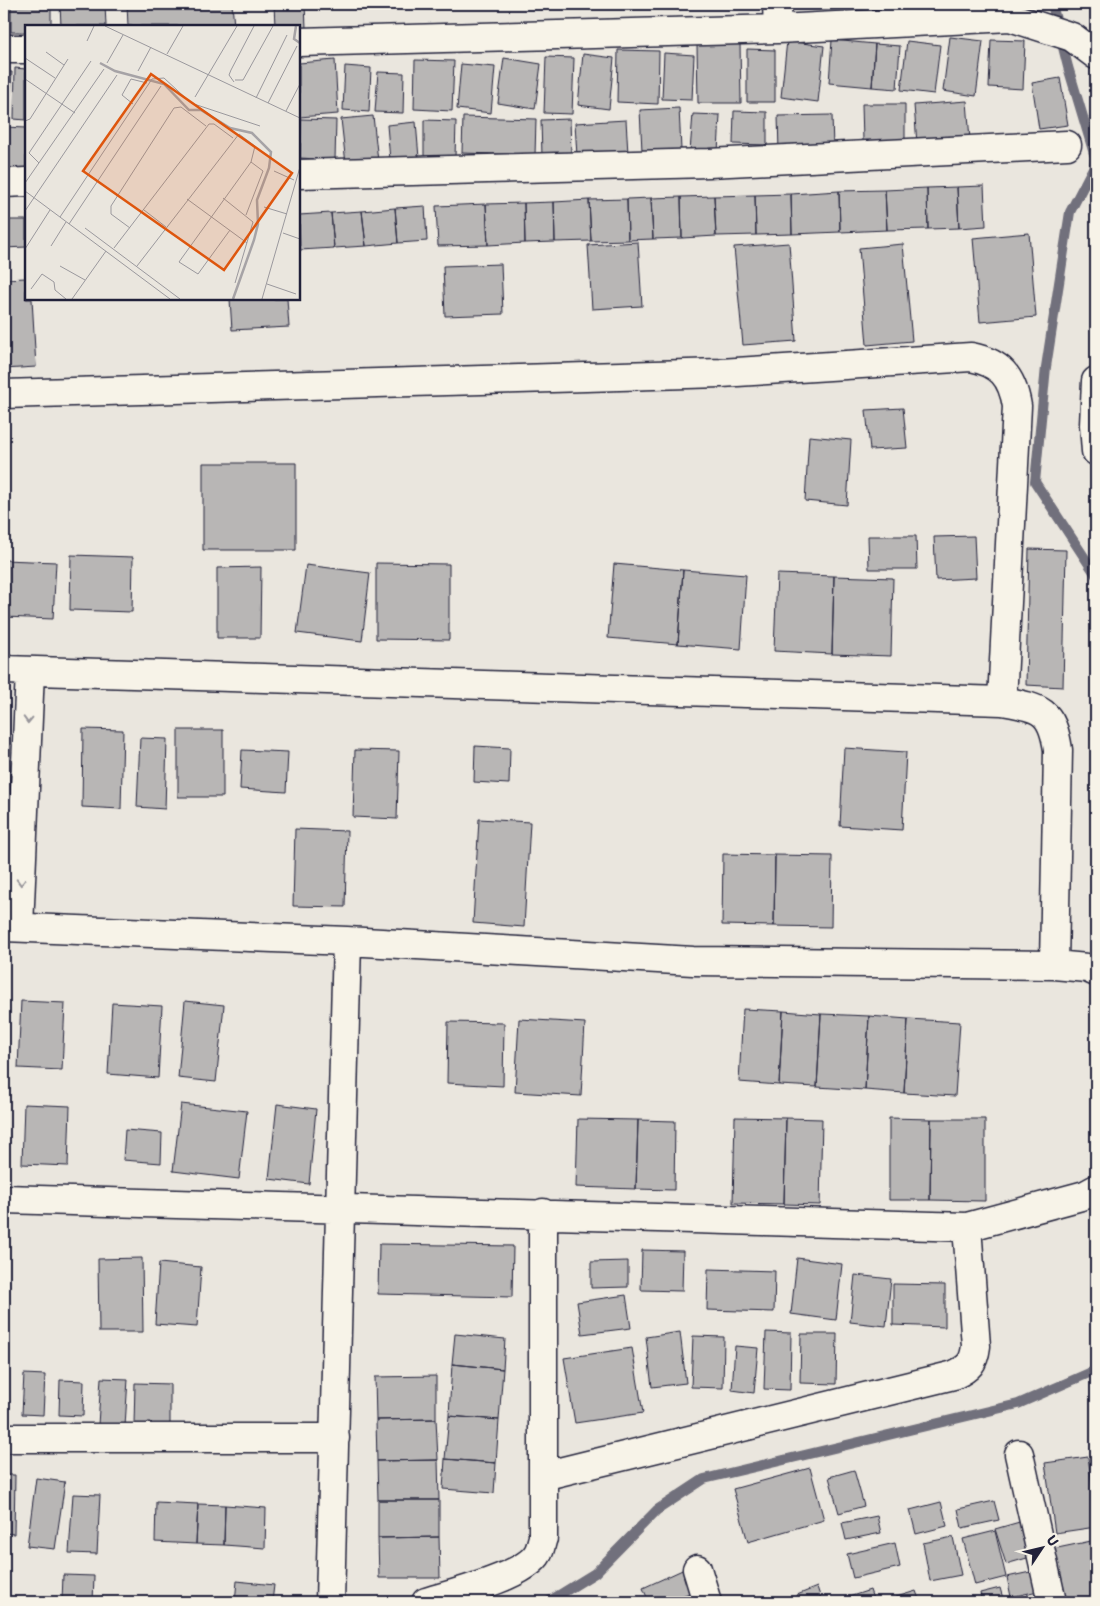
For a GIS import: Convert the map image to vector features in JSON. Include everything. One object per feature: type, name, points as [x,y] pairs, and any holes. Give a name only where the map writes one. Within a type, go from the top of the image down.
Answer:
[{"type":"street","points":[[300,42],[777,16],[1018,15],[1072,37],[1096,55]]},
{"type":"street","points":[[4,49],[25,49]]},
{"type":"street","points":[[300,174],[709,164],[1068,145]]},
{"type":"street","points":[[4,183],[25,182]]},
{"type":"street","points":[[4,394],[720,373],[971,358],[988,361],[999,368],[1008,379],[1014,392],[1016,406],[1002,702]]},
{"type":"street","points":[[1096,381],[1094,425],[1096,451]]},
{"type":"street","points":[[1054,965],[1058,750],[1055,727],[1046,715],[1030,706],[1002,702],[17,670],[11,927],[347,941],[693,961],[1054,965],[1087,968],[1096,972]]},
{"type":"street","points":[[330,1602],[347,941]]},
{"type":"street","points":[[4,1199],[543,1213],[966,1227],[1085,1195],[1096,1189]]},
{"type":"street","points":[[426,1602],[511,1574],[526,1566],[538,1553],[542,1538],[543,1476],[543,1213]]},
{"type":"street","points":[[543,1476],[954,1375],[967,1369],[974,1361],[976,1346],[966,1227]]},
{"type":"street","points":[[4,1438],[335,1438]]},
{"type":"street","points":[[1019,1454],[1052,1602]]},
{"type":"street","points":[[696,1569],[707,1602]]},
{"type":"building","points":[[60,4],[105,4],[106,25],[61,25]]},
{"type":"building","points":[[127,4],[232,4],[234,25],[128,25]]},
{"type":"building","points":[[274,4],[305,4],[306,28],[300,28],[300,25],[275,25]]},
{"type":"building","points":[[857,4],[938,4],[938,8],[857,8]]},
{"type":"building","points":[[51,5],[51,25],[25,25],[25,32],[11,32],[11,6]]},
{"type":"building","points":[[950,37],[983,41],[976,96],[943,91]]},
{"type":"building","points":[[832,40],[875,44],[872,87],[829,83]]},
{"type":"building","points":[[991,40],[1025,41],[1023,89],[989,87]]},
{"type":"building","points":[[787,41],[824,46],[818,102],[781,97]]},
{"type":"building","points":[[907,41],[940,45],[934,94],[901,90]]},
{"type":"building","points":[[740,44],[741,103],[698,103],[697,45]]},
{"type":"building","points":[[875,44],[900,46],[897,89],[872,87]]},
{"type":"building","points":[[747,49],[775,50],[775,102],[747,102]]},
{"type":"building","points":[[618,50],[659,51],[658,104],[617,102]]},
{"type":"building","points":[[664,53],[694,55],[692,100],[662,99]]},
{"type":"building","points":[[583,54],[614,58],[609,109],[578,105]]},
{"type":"building","points":[[546,57],[574,58],[572,114],[544,113]]},
{"type":"building","points":[[504,58],[541,64],[535,109],[498,103]]},
{"type":"building","points":[[335,60],[338,114],[300,117],[300,63]]},
{"type":"building","points":[[415,60],[454,61],[452,111],[414,109]]},
{"type":"building","points":[[461,64],[495,67],[491,113],[457,109]]},
{"type":"building","points":[[345,66],[371,68],[369,112],[343,110]]},
{"type":"building","points":[[15,68],[25,69],[25,120],[14,119]]},
{"type":"building","points":[[4,72],[12,72],[9,121],[4,120]]},
{"type":"building","points":[[378,72],[404,73],[403,113],[375,112]]},
{"type":"building","points":[[1060,78],[1068,125],[1039,129],[1032,83]]},
{"type":"building","points":[[967,101],[970,140],[917,144],[914,105]]},
{"type":"building","points":[[862,104],[905,104],[905,141],[863,141]]},
{"type":"building","points":[[679,108],[681,150],[642,151],[640,110]]},
{"type":"building","points":[[734,111],[767,112],[767,145],[733,144]]},
{"type":"building","points":[[693,114],[720,115],[718,152],[690,151]]},
{"type":"building","points":[[832,115],[833,149],[779,151],[778,116]]},
{"type":"building","points":[[373,116],[378,161],[346,164],[341,119]]},
{"type":"building","points":[[463,117],[536,119],[535,155],[462,153]]},
{"type":"building","points":[[301,119],[336,120],[335,160],[300,158]]},
{"type":"building","points":[[570,119],[571,155],[542,156],[541,120]]},
{"type":"building","points":[[424,120],[456,121],[455,157],[424,156]]},
{"type":"building","points":[[626,120],[628,154],[577,156],[575,123]]},
{"type":"building","points":[[416,122],[419,158],[390,160],[387,125]]},
{"type":"building","points":[[4,127],[25,128],[25,171],[4,170]]},
{"type":"building","points":[[984,186],[986,226],[959,228],[957,187]]},
{"type":"building","points":[[957,187],[959,228],[928,229],[927,188]]},
{"type":"building","points":[[927,188],[928,229],[887,230],[885,190]]},
{"type":"building","points":[[885,190],[887,230],[840,232],[839,191]]},
{"type":"building","points":[[839,191],[840,232],[792,234],[791,194]]},
{"type":"building","points":[[791,194],[792,234],[756,235],[755,195]]},
{"type":"building","points":[[755,195],[756,235],[716,236],[714,196]]},
{"type":"building","points":[[714,196],[716,236],[682,238],[681,197]]},
{"type":"building","points":[[681,197],[682,238],[653,239],[651,198]]},
{"type":"building","points":[[651,198],[653,239],[628,240],[627,199]]},
{"type":"building","points":[[627,199],[628,240],[591,241],[589,200]]},
{"type":"building","points":[[589,200],[591,241],[555,242],[554,202]]},
{"type":"building","points":[[554,202],[555,242],[525,243],[524,203]]},
{"type":"building","points":[[524,203],[525,243],[488,245],[486,204]]},
{"type":"building","points":[[486,204],[488,245],[438,246],[436,206]]},
{"type":"building","points":[[425,206],[427,241],[398,243],[395,208]]},
{"type":"building","points":[[395,208],[398,243],[366,246],[362,211]]},
{"type":"building","points":[[362,211],[366,246],[334,248],[331,213]]},
{"type":"building","points":[[331,213],[334,248],[300,250],[300,215]]},
{"type":"building","points":[[4,220],[25,220],[25,247],[4,248]]},
{"type":"building","points":[[1029,233],[1036,317],[980,322],[973,238]]},
{"type":"building","points":[[638,242],[642,306],[592,309],[588,245]]},
{"type":"building","points":[[789,243],[796,341],[743,345],[734,247]]},
{"type":"building","points":[[903,244],[912,341],[867,345],[859,248]]},
{"type":"building","points":[[501,264],[503,314],[445,316],[443,266]]},
{"type":"building","points":[[25,278],[25,300],[32,300],[36,367],[4,369],[4,279]]},
{"type":"building","points":[[230,300],[287,300],[289,327],[232,330]]},
{"type":"building","points":[[903,408],[907,448],[870,450],[866,410]]},
{"type":"building","points":[[809,436],[851,440],[847,505],[805,501]]},
{"type":"building","points":[[203,463],[296,463],[296,550],[203,550]]},
{"type":"building","points":[[868,536],[916,536],[917,569],[869,569]]},
{"type":"building","points":[[974,536],[976,578],[936,580],[934,537]]},
{"type":"building","points":[[1029,549],[1066,550],[1063,687],[1026,685]]},
{"type":"building","points":[[71,555],[133,557],[132,612],[70,610]]},
{"type":"building","points":[[4,560],[56,562],[53,619],[4,617]]},
{"type":"building","points":[[376,563],[449,564],[449,640],[376,639]]},
{"type":"building","points":[[614,564],[683,570],[678,644],[608,638]]},
{"type":"building","points":[[306,565],[370,573],[362,641],[297,633]]},
{"type":"building","points":[[261,567],[260,638],[217,638],[217,568]]},
{"type":"building","points":[[683,570],[746,575],[741,649],[678,644]]},
{"type":"building","points":[[777,574],[834,576],[832,654],[774,651]]},
{"type":"building","points":[[834,576],[893,578],[891,656],[832,654]]},
{"type":"building","points":[[83,729],[123,730],[121,809],[82,807]]},
{"type":"building","points":[[178,730],[223,730],[223,797],[178,797]]},
{"type":"building","points":[[140,738],[167,739],[165,809],[137,807]]},
{"type":"building","points":[[4,739],[16,798],[4,800]]},
{"type":"building","points":[[475,746],[510,748],[509,784],[474,782]]},
{"type":"building","points":[[844,748],[906,752],[902,830],[840,826]]},
{"type":"building","points":[[242,750],[288,752],[286,792],[240,789]]},
{"type":"building","points":[[355,750],[399,751],[397,819],[353,817]]},
{"type":"building","points":[[479,819],[530,822],[524,927],[473,923]]},
{"type":"building","points":[[295,829],[347,831],[345,907],[293,906]]},
{"type":"building","points":[[723,854],[775,855],[774,926],[722,925]]},
{"type":"building","points":[[775,855],[832,856],[831,927],[774,926]]},
{"type":"building","points":[[21,1001],[65,1003],[62,1070],[18,1068]]},
{"type":"building","points":[[185,1001],[224,1005],[216,1082],[178,1078]]},
{"type":"building","points":[[112,1003],[162,1006],[158,1078],[108,1074]]},
{"type":"building","points":[[743,1009],[783,1011],[779,1085],[739,1082]]},
{"type":"building","points":[[783,1011],[821,1014],[817,1087],[779,1085]]},
{"type":"building","points":[[821,1014],[869,1016],[865,1090],[817,1087]]},
{"type":"building","points":[[869,1016],[908,1019],[904,1093],[865,1090]]},
{"type":"building","points":[[519,1019],[585,1023],[581,1096],[515,1092]]},
{"type":"building","points":[[908,1019],[960,1022],[955,1096],[904,1093]]},
{"type":"building","points":[[448,1022],[504,1023],[503,1086],[447,1083]]},
{"type":"building","points":[[24,1104],[70,1106],[68,1166],[22,1164]]},
{"type":"building","points":[[181,1104],[247,1111],[239,1179],[173,1171]]},
{"type":"building","points":[[277,1104],[316,1109],[309,1184],[269,1179]]},
{"type":"building","points":[[735,1117],[786,1118],[784,1204],[733,1203]]},
{"type":"building","points":[[786,1118],[822,1119],[820,1205],[784,1204]]},
{"type":"building","points":[[889,1118],[931,1119],[930,1200],[889,1200]]},
{"type":"building","points":[[578,1119],[638,1120],[636,1189],[576,1187]]},
{"type":"building","points":[[931,1119],[985,1119],[985,1201],[930,1200]]},
{"type":"building","points":[[638,1120],[675,1121],[674,1190],[636,1189]]},
{"type":"building","points":[[125,1130],[162,1133],[161,1163],[123,1160]]},
{"type":"building","points":[[379,1244],[513,1246],[512,1297],[378,1294]]},
{"type":"building","points":[[642,1250],[683,1251],[682,1291],[641,1290]]},
{"type":"building","points":[[142,1258],[143,1332],[99,1332],[98,1259]]},
{"type":"building","points":[[797,1258],[842,1264],[836,1320],[791,1314]]},
{"type":"building","points":[[628,1261],[628,1287],[591,1288],[591,1262]]},
{"type":"building","points":[[159,1263],[201,1267],[197,1327],[155,1324]]},
{"type":"building","points":[[708,1269],[775,1271],[774,1312],[707,1310]]},
{"type":"building","points":[[855,1275],[891,1279],[886,1326],[850,1322]]},
{"type":"building","points":[[893,1284],[945,1285],[945,1327],[893,1325]]},
{"type":"building","points":[[626,1295],[631,1328],[582,1334],[577,1302]]},
{"type":"building","points":[[680,1332],[686,1383],[652,1387],[646,1337]]},
{"type":"building","points":[[766,1332],[791,1333],[790,1390],[764,1389]]},
{"type":"building","points":[[455,1334],[505,1339],[503,1369],[452,1364]]},
{"type":"building","points":[[801,1334],[837,1334],[836,1384],[800,1383]]},
{"type":"building","points":[[693,1336],[724,1337],[723,1388],[691,1387]]},
{"type":"building","points":[[735,1346],[758,1348],[754,1393],[732,1390]]},
{"type":"building","points":[[632,1348],[643,1413],[575,1423],[564,1358]]},
{"type":"building","points":[[452,1364],[503,1369],[499,1420],[449,1416]]},
{"type":"building","points":[[24,1374],[45,1375],[43,1415],[22,1414]]},
{"type":"building","points":[[436,1376],[436,1419],[376,1420],[375,1377]]},
{"type":"building","points":[[101,1378],[128,1379],[125,1426],[98,1425]]},
{"type":"building","points":[[60,1380],[84,1381],[83,1416],[59,1415]]},
{"type":"building","points":[[135,1383],[170,1384],[170,1425],[134,1425]]},
{"type":"building","points":[[449,1416],[499,1420],[496,1463],[445,1459]]},
{"type":"building","points":[[436,1419],[438,1460],[377,1461],[376,1420]]},
{"type":"building","points":[[1088,1457],[1096,1511],[1096,1527],[1055,1533],[1045,1463]]},
{"type":"building","points":[[445,1459],[496,1463],[494,1493],[443,1489]]},
{"type":"building","points":[[438,1460],[439,1500],[378,1500],[377,1461]]},
{"type":"building","points":[[810,1468],[824,1520],[748,1542],[733,1489]]},
{"type":"building","points":[[854,1470],[864,1506],[839,1513],[829,1477]]},
{"type":"building","points":[[4,1475],[15,1475],[14,1534],[4,1533]]},
{"type":"building","points":[[36,1478],[65,1482],[55,1549],[27,1546]]},
{"type":"building","points":[[73,1494],[100,1495],[97,1554],[69,1553]]},
{"type":"building","points":[[378,1500],[439,1500],[439,1537],[378,1538]]},
{"type":"building","points":[[994,1501],[999,1520],[962,1528],[958,1509]]},
{"type":"building","points":[[156,1502],[198,1504],[196,1544],[155,1542]]},
{"type":"building","points":[[941,1502],[947,1526],[916,1534],[910,1510]]},
{"type":"building","points":[[198,1504],[225,1505],[224,1545],[196,1544]]},
{"type":"building","points":[[225,1505],[266,1508],[265,1548],[224,1545]]},
{"type":"building","points":[[877,1516],[881,1533],[846,1540],[842,1523]]},
{"type":"building","points":[[1023,1521],[1034,1556],[1006,1564],[995,1529]]},
{"type":"building","points":[[995,1531],[1006,1577],[975,1585],[963,1539]]},
{"type":"building","points":[[439,1537],[440,1578],[379,1578],[378,1538]]},
{"type":"building","points":[[953,1537],[961,1575],[930,1581],[923,1543]]},
{"type":"building","points":[[1096,1540],[1096,1602],[1059,1602],[1048,1550]]},
{"type":"building","points":[[895,1543],[900,1567],[853,1578],[847,1554]]},
{"type":"building","points":[[691,1566],[701,1588],[668,1602],[649,1602],[643,1588]]},
{"type":"building","points":[[1035,1571],[1038,1591],[1011,1597],[1007,1577]]},
{"type":"building","points":[[63,1575],[94,1576],[93,1602],[62,1602]]},
{"type":"building","points":[[237,1581],[274,1585],[272,1602],[235,1602]]},
{"type":"building","points":[[817,1587],[822,1602],[800,1602],[797,1595]]},
{"type":"building","points":[[1000,1588],[1004,1602],[982,1602],[980,1593]]},
{"type":"building","points":[[870,1590],[874,1602],[834,1602]]},
{"type":"building","points":[[916,1591],[920,1602],[883,1601]]},
{"type":"waterway","points":[[1052,4],[1068,67],[1095,157],[1094,166],[1070,212],[1046,367],[1035,482],[1096,575]]},
{"type":"waterway","points":[[548,1602],[595,1573],[657,1510],[704,1479],[1018,1404],[1096,1370]]}]
